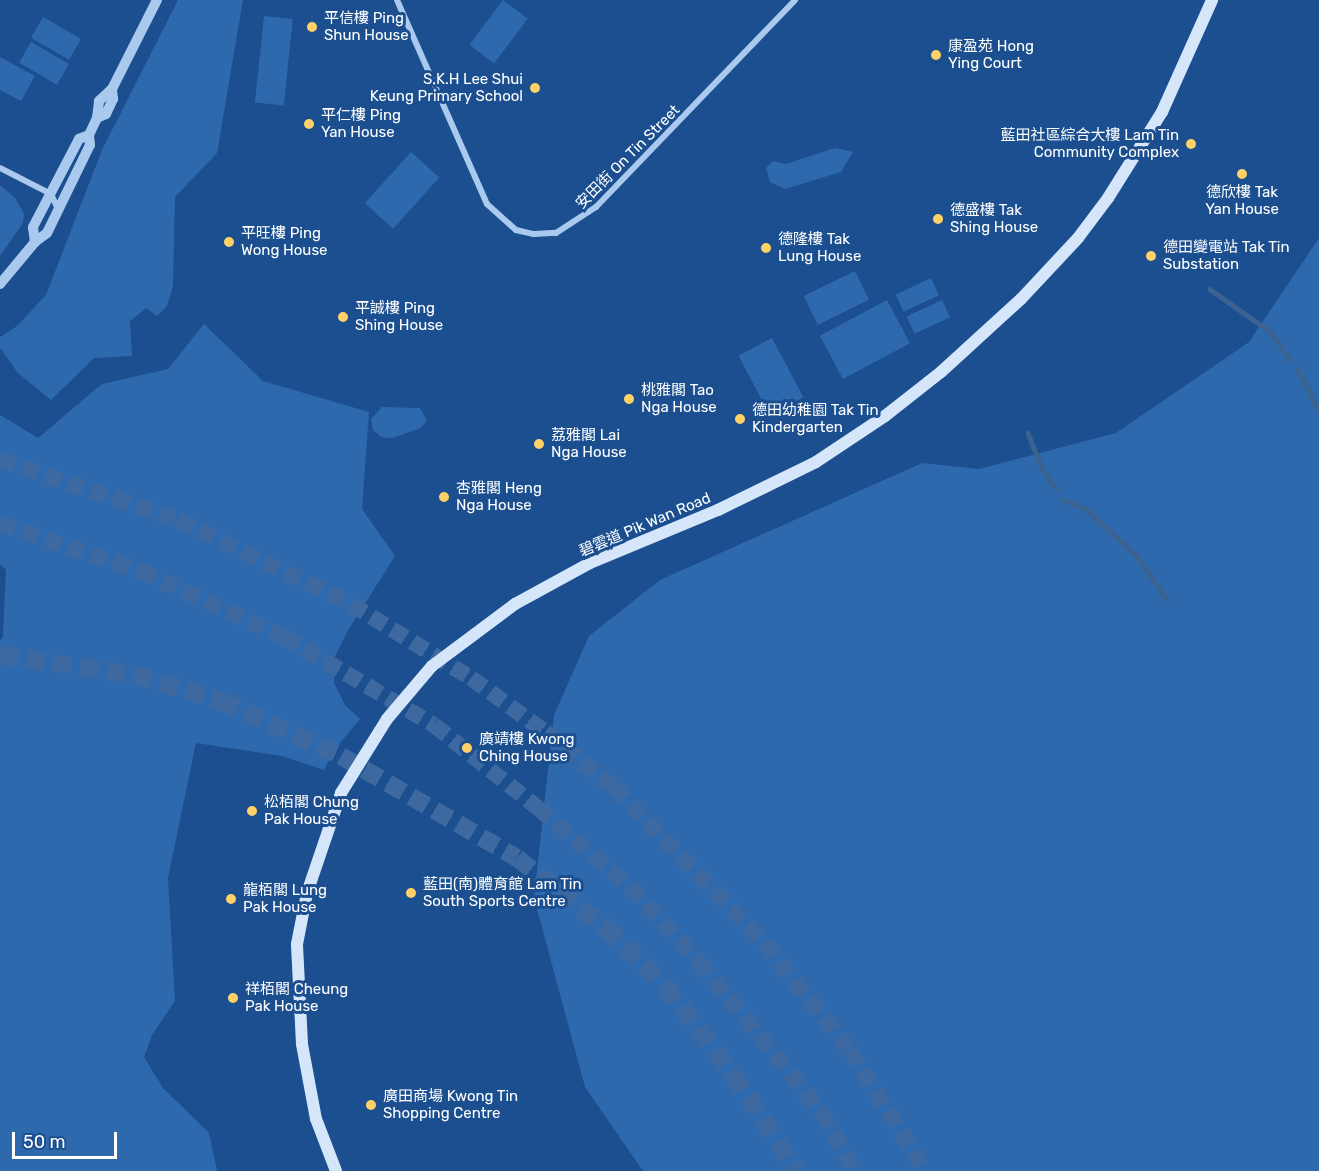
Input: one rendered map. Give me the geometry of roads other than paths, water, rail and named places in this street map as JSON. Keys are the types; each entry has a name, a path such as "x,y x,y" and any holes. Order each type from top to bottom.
{"main road":[{"name":"碧雲道 Pik Wan Road","path":"336,1171 316,1119 302,1044 297,944 307,893 337,803 357,762 387,719 432,666 515,604 590,563 718,510 816,462 941,372 1021,299 1078,238 1108,198 1167,104 1212,0"}],"street":[{"path":"35,242 33,226 80,139 88,135 97,118 106,114 113,99 112,88 157,0"},
{"name":"安田街 On Tin Street","path":"397,0 487,204 516,230 534,234 556,233 590,213 795,0"},
{"path":"1,282 35,242 47,233 90,145 88,135"},
{"path":"0,168 51,194 58,209"}],"waterway":[{"path":"1210,289 1272,333 1290,360"},
{"path":"1297,369 1319,410"},
{"path":"1028,433 1042,468 1056,489"},
{"path":"1064,500 1087,510 1136,555 1167,599"}],"tunnel":[{"path":"0,460 178,520 351,604 471,678 545,732 614,787 764,943 850,1050 925,1171"},
{"path":"0,524 140,571 284,637 434,725 538,808 630,887 699,961 821,1112 855,1171"},
{"path":"0,655 134,675 221,701 341,756 517,858 605,927 665,986 733,1074 796,1171"}],"place":[{"name":"平信樓 Ping Shun House","path":"312,27"},
{"name":"康盈苑 Hong Ying Court","path":"936,55"},
{"name":"S.K.H Lee Shui Keung Primary School","path":"535,88"},
{"name":"平仁樓 Ping Yan House","path":"309,124"},
{"name":"藍田社區綜合大樓 Lam Tin Community Complex","path":"1191,144"},
{"name":"德欣樓 Tak Yan House","path":"1242,174"},
{"name":"德盛樓 Tak Shing House","path":"938,219"},
{"name":"平旺樓 Ping Wong House","path":"229,242"},
{"name":"德隆樓 Tak Lung House","path":"766,248"},
{"name":"德田變電站 Tak Tin Substation","path":"1151,256"},
{"name":"平誠樓 Ping Shing House","path":"343,317"},
{"name":"桃雅閣 Tao Nga House","path":"629,399"},
{"name":"德田幼稚園 Tak Tin Kindergarten","path":"740,419"},
{"name":"荔雅閣 Lai Nga House","path":"539,444"},
{"name":"杏雅閣 Heng Nga House","path":"444,497"},
{"name":"廣靖樓 Kwong Ching House","path":"467,748"},
{"name":"松栢閣 Chung Pak House","path":"252,811"},
{"name":"藍田(南)體育館 Lam Tin South Sports Centre","path":"411,893"},
{"name":"龍栢閣 Lung Pak House","path":"231,899"},
{"name":"祥栢閣 Cheung Pak House","path":"233,998"},
{"name":"廣田商場 Kwong Tin Shopping Centre","path":"371,1105"}]}
